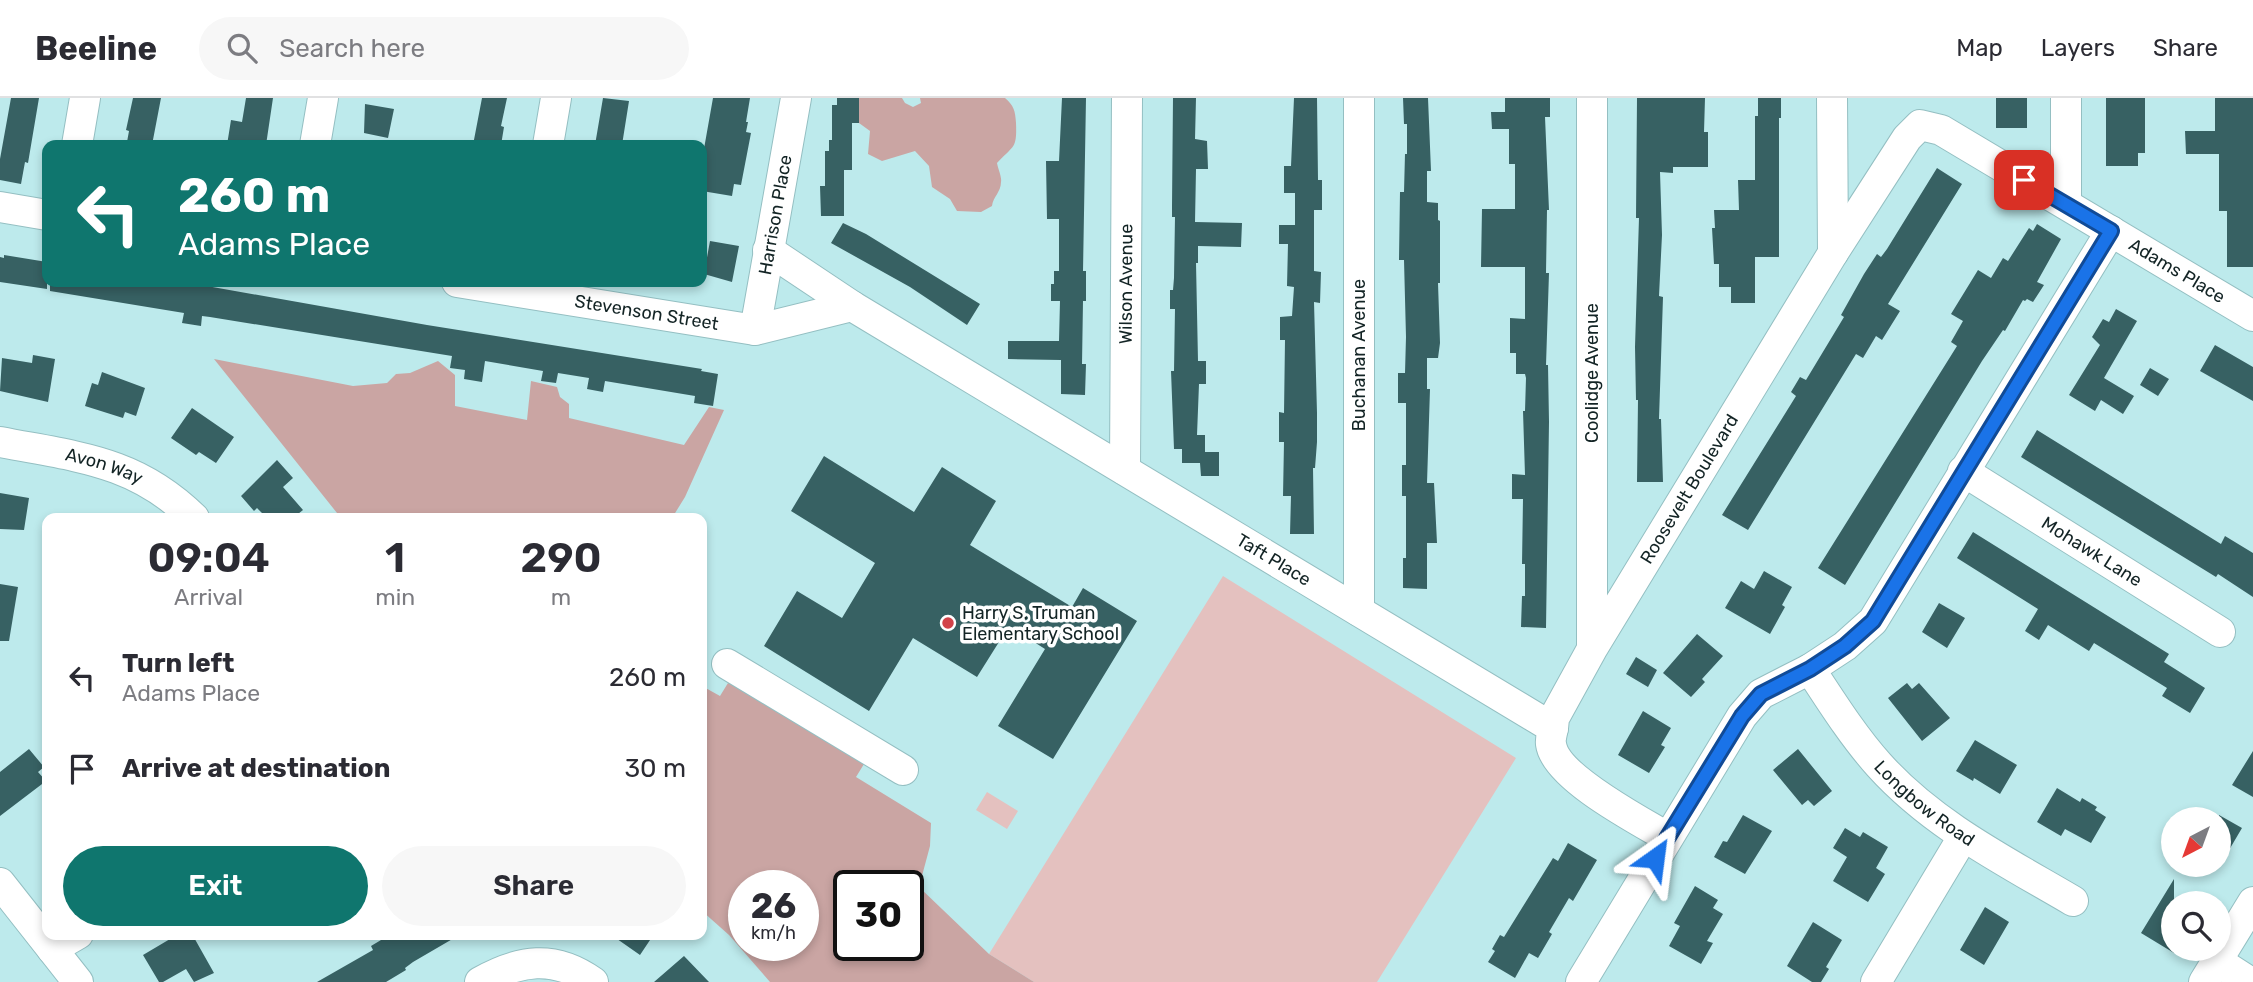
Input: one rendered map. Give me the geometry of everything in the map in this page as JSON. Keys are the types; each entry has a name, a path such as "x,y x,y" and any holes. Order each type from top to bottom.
{"street":[{"path":"78,140 85,98"},
{"path":"316,140 323,98"},
{"path":"549,140 556,98"},
{"name":"Harrison Place","path":"755,330 796,98"},
{"name":"Wilson Avenue","path":"1125,470 1127,98"},
{"name":"Buchanan Avenue","path":"1359,98 1359,611"},
{"name":"Coolidge Avenue","path":"1592,98 1592,649"},
{"path":"1832,98 1833,253"},
{"path":"2066,98 2066,204"},
{"name":"Roosevelt Boulevard","path":"1553,728 1554,718 1592,649 1833,253 1907,138 1920,125"},
{"name":"Adams Place","path":"1920,125 1941,130 2253,316"},
{"path":"0,206 42,214"},
{"path":"1581,982 1742,716 1761,694 1810,669 1845,646 1873,621 2111,231"},
{"name":"Taft Place","path":"768,250 852,306 1553,728"},
{"name":"Stevenson Street","path":"522,287 755,330"},
{"path":"755,330 852,306"},
{"name":"Avon Way","path":"0,442 90,458 137,475 161,490 188,513"},
{"name":"Mohawk Lane","path":"1963,471 2220,632"},
{"path":"727,664 903,770"},
{"name":"Longbow Road","path":"1810,669 1878,764 1918,802 1963,836 2073,901"},
{"path":"1553,728 1551,746 1563,766 1590,790 1667,837"},
{"path":"1876,982 1963,836"},
{"path":"0,883 42,936"},
{"path":"2250,982 2211,972 2253,902"},
{"path":"45,940 78,982"},
{"path":"52,949 68,940"},
{"path":"480,982 503,969 521,963 540,963 555,964 593,982"}],"shaded area":[{"path":"859,98 902,98 913,107 921,103 920,98 1005,98 1014,111 1016,138 1013,146 997,163 1001,186 992,206 981,212 957,211 950,199 932,187 929,166 915,151 882,161 868,154 870,131 859,123"},
{"path":"214,359 353,386 387,383 396,374 410,373 438,361 455,375 455,406 527,420 531,381 557,387 560,397 569,404 569,418 684,445 709,407 724,410 675,513 337,513"},
{"path":"1223,576 1516,758 1377,982 1034,982 989,954"},
{"path":"736,670 872,751 856,777 931,823 930,846 924,870 833,870 833,961 924,961 924,892 989,954 1034,982 770,982 752,961 819,961 819,870 728,870 728,934 707,915 707,689 720,696"},
{"path":"987,792 1018,811 1007,829 976,810"}],"building":[{"path":"11,98 39,98 28,163 25,162 21,184 0,180 0,159"},
{"path":"133,98 161,98 153,140 127,140 129,131 126,130"},
{"path":"246,98 273,98 267,140 228,140 231,120 242,122"},
{"path":"482,98 507,98 501,126 504,127 502,140 474,140"},
{"path":"603,98 629,101 623,140 596,140"},
{"path":"713,98 750,98 746,132 751,133 741,185 734,184 732,196 707,192 706,140"},
{"path":"837,98 859,98 859,123 852,123 852,170 844,170 844,216 821,216 820,186 825,186 825,151 829,151 829,140 832,140 832,105 837,105"},
{"path":"1062,98 1086,98 1083,271 1086,271 1086,301 1083,301 1082,364 1086,364 1085,395 1061,394 1061,360 1008,359 1008,341 1059,341 1060,301 1051,301 1051,284 1054,284 1054,271 1059,271 1059,219 1047,219 1046,161 1059,161"},
{"path":"1173,98 1196,98 1195,139 1207,141 1208,169 1196,169 1195,222 1242,223 1241,247 1198,246 1196,263 1198,361 1206,361 1206,384 1199,384 1197,435 1205,435 1205,452 1219,452 1219,476 1201,476 1200,463 1182,463 1182,449 1174,449 1171,371 1174,371 1175,309 1170,309 1170,290 1173,290 1174,278 1175,217 1172,217"},
{"path":"1294,98 1317,98 1318,180 1322,180 1322,210 1314,210 1314,271 1321,272 1320,303 1314,302 1317,442 1313,468 1314,534 1290,534 1291,496 1283,496 1284,442 1279,442 1279,412 1284,413 1285,340 1280,340 1280,317 1292,316 1294,287 1287,286 1288,244 1279,244 1279,225 1295,225 1295,193 1284,193 1284,166 1291,166"},
{"path":"1403,98 1428,98 1431,171 1427,171 1427,202 1438,203 1440,221 1440,343 1438,358 1427,358 1427,389 1430,389 1427,483 1434,483 1437,543 1427,543 1427,589 1403,588 1406,496 1402,496 1402,465 1406,465 1406,403 1398,403 1398,373 1405,373 1406,337 1404,260 1399,260 1400,192 1404,192 1407,154 1407,124 1404,124"},
{"path":"1505,98 1550,98 1550,117 1545,117 1549,210 1546,273 1549,273 1546,365 1549,422 1546,628 1521,627 1522,596 1525,596 1525,564 1522,564 1523,499 1512,499 1512,474 1525,475 1523,411 1526,378 1525,374 1516,374 1516,353 1510,353 1510,318 1525,319 1525,267 1481,267 1482,209 1515,209 1515,164 1509,164 1509,129 1492,129 1491,112 1505,112"},
{"path":"1637,98 1705,98 1704,132 1708,132 1708,167 1673,167 1673,173 1660,172 1662,235 1659,296 1663,297 1659,419 1663,482 1637,482"},
{"path":"1758,98 1781,98 1779,257 1755,257 1755,303 1731,303 1731,287 1719,287 1719,264 1714,264 1714,210 1739,210 1738,180 1755,180 1755,116 1758,116"},
{"path":"1996,98 2027,98 2027,128 1996,128"},
{"path":"2106,98 2145,98 2145,153 2138,153 2138,166 2106,166"},
{"path":"2215,98 2253,98 2253,267 2227,267 2227,211 2219,211 2219,154 2186,154 2185,131 2215,131"},
{"path":"365,104 394,109 388,138 364,133"},
{"path":"1937,168 1962,184 1888,304 1900,311 1882,340 1876,336 1863,358 1856,354 1748,530 1722,515 1796,396 1791,392 1800,377 1806,380 1844,317 1841,315 1864,274 1877,254 1881,257 1887,249"},
{"path":"843,223 866,234 980,304 967,325 910,287 831,243"},
{"path":"2037,224 2061,239 2037,282 2044,285 2033,302 2023,300 2005,331 2003,330 1982,361 1845,585 1818,568 1957,346 1951,342 1963,321 1951,314 1978,270 1991,278 2003,258 2008,261 2029,228 2033,231"},
{"path":"710,241 739,246 732,282 707,275"},
{"path":"4,255 42,261 42,287 47,289 0,282 0,257 4,258"},
{"path":"50,287 213,287 702,369 701,371 718,374 713,406 694,403 695,396 605,381 603,392 587,389 589,378 558,373 556,383 541,381 543,371 485,361 482,382 464,379 465,370 450,368 452,356 202,316 201,326 182,323 184,313 50,291"},
{"path":"2116,309 2137,321 2104,378 2134,396 2123,414 2101,400 2095,411 2069,395 2100,345 2092,337 2103,319 2109,322"},
{"path":"2215,345 2253,367 2253,401 2200,371"},
{"path":"33,355 55,359 48,402 0,391 2,358 32,363"},
{"path":"2150,368 2169,379 2158,396 2140,385"},
{"path":"102,372 145,388 136,416 125,412 123,418 85,406 92,383 98,385"},
{"path":"192,408 234,437 216,463 199,452 196,455 171,438"},
{"path":"2037,430 2221,544 2225,536 2253,553 2253,597 2021,457"},
{"path":"824,456 914,512 942,467 996,501 970,545 1072,607 1083,588 1137,621 1053,759 998,726 1045,649 1009,626 977,677 913,638 869,711 764,646 797,591 842,618 875,563 791,511"},
{"path":"277,460 293,478 283,487 303,510 299,513 262,513 257,508 254,511 241,496"},
{"path":"0,493 29,498 24,530 0,529"},
{"path":"1973,532 2169,654 2164,662 2205,688 2190,713 2162,696 2167,688 2094,643 2089,651 2048,625 2039,640 2025,631 2038,609 1957,558"},
{"path":"1764,571 1792,587 1782,605 1785,607 1770,634 1725,608 1741,581 1754,589"},
{"path":"0,584 18,587 9,641 0,641"},
{"path":"1939,603 1965,618 1947,648 1922,632"},
{"path":"1697,634 1723,656 1702,679 1705,682 1691,697 1663,673"},
{"path":"1636,657 1657,670 1648,687 1626,674"},
{"path":"1907,683 1912,689 1919,683 1950,718 1922,741 1888,698"},
{"path":"1643,711 1671,728 1661,745 1665,747 1649,773 1618,755"},
{"path":"1975,740 2017,765 2000,794 1974,778 1973,781 1956,771"},
{"path":"29,749 42,765 38,772 42,776 42,784 0,816 0,772"},
{"path":"1798,749 1832,791 1814,806 1808,800 1802,805 1773,770"},
{"path":"2253,751 2253,797 2232,785"},
{"path":"2057,788 2080,802 2082,798 2097,807 2095,810 2106,817 2091,843 2065,829 2061,836 2037,822"},
{"path":"1743,815 1772,831 1745,874 1714,857 1723,841 1727,842"},
{"path":"2231,822 2242,828 2231,847"},
{"path":"1845,828 1860,837 1863,832 1888,847 1876,868 1885,874 1868,902 1833,881 1847,857 1833,848"},
{"path":"1568,843 1597,860 1573,901 1569,898 1549,932 1552,934 1538,958 1529,953 1515,978 1488,962 1495,951 1492,949 1500,935 1504,937 1553,858 1558,861"},
{"path":"2174,879 2174,891 2167,891"},
{"path":"1695,886 1718,900 1713,908 1723,914 1707,941 1713,943 1701,964 1669,946 1680,926 1674,923"},
{"path":"2161,900 2161,945 2141,933"},
{"path":"1985,907 2009,922 1984,965 1960,950"},
{"path":"1813,922 1842,940 1826,967 1829,969 1821,982 1812,982 1787,966"},
{"path":"168,940 195,940 214,973 194,982 186,969 159,982 143,955"},
{"path":"381,940 451,940 386,982 317,982 373,950 371,946"},
{"path":"619,940 650,940 640,955"},
{"path":"684,956 709,982 654,982"}],"place":[{"name":"Harry S. Truman Elementary School","path":"948,623"}],"route":[{"path":"1655,858 1742,716 1761,694 1810,669 1845,646 1873,621 2111,231 2024,180"}]}
